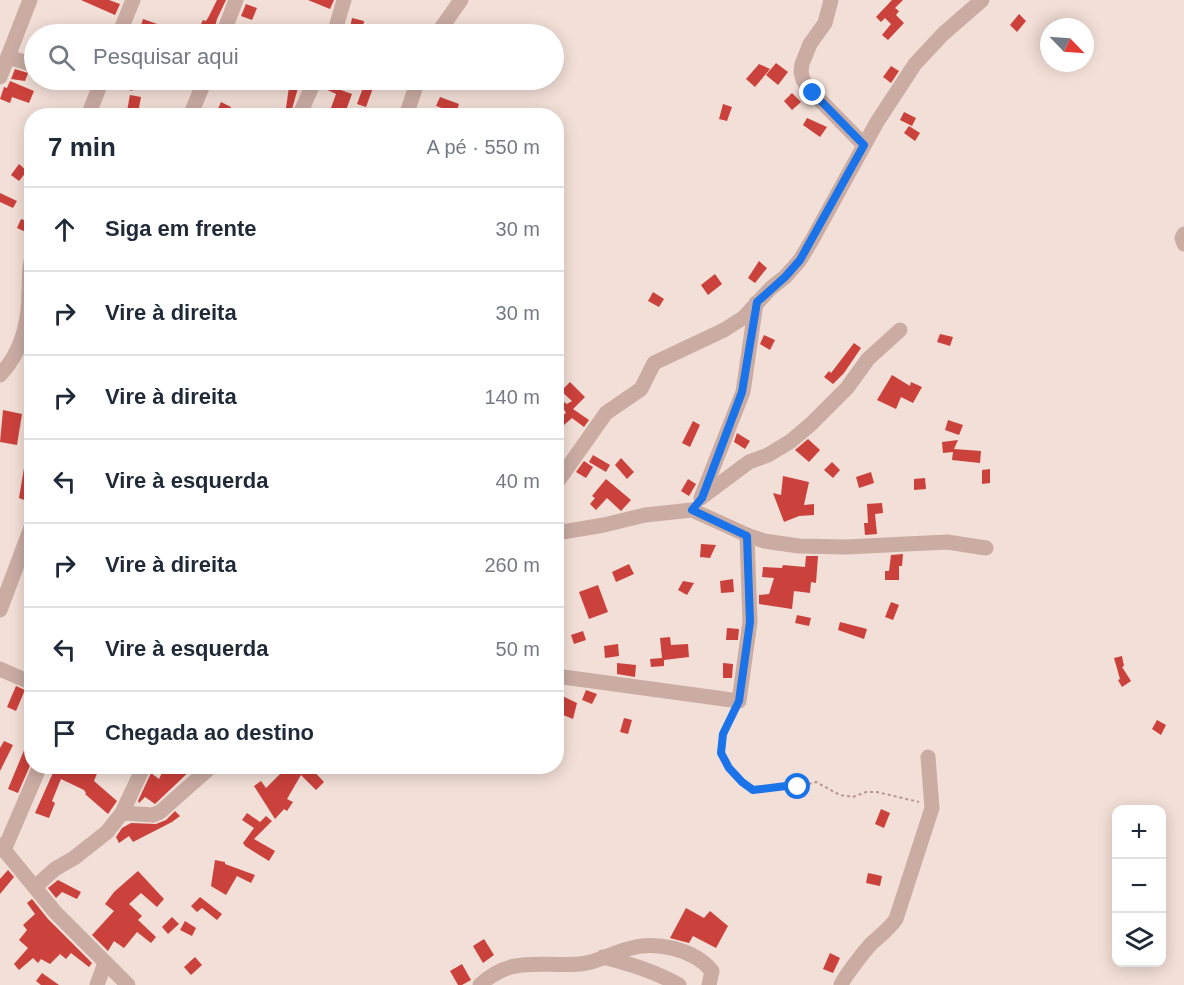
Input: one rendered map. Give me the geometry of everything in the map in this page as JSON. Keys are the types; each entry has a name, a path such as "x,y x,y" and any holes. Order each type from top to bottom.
{"street":[{"path":"0,77 30,0"},
{"path":"123,24 133,0"},
{"path":"227,24 236,0"},
{"path":"337,24 344,0"},
{"path":"444,24 461,0"},
{"path":"831,0 825,23 810,44 802,64 803,80 824,106 864,145"},
{"path":"564,473 606,413 641,389 654,363 724,330 743,318 785,277 800,260 864,145 915,64 943,34 982,0"},
{"path":"8,57 24,62"},
{"path":"90,108 95,90"},
{"path":"193,108 201,90"},
{"path":"303,108 311,90"},
{"path":"409,108 415,90"},
{"path":"1184,234 1184,244"},
{"path":"702,498 742,392 757,302"},
{"path":"692,510 702,498 749,462 768,455 791,441 811,424 847,388 868,359 900,330"},
{"path":"0,375 13,362 24,331"},
{"path":"564,532 645,515 692,510 747,536 799,546 846,547 946,542 986,548"},
{"path":"564,677 739,701 750,622 747,536"},
{"path":"0,610 24,546"},
{"path":"0,669 24,680"},
{"path":"841,985 870,945 889,930 896,920 932,808 932,784 928,757"},
{"path":"36,774 2,848 55,912 128,985"},
{"path":"36,887 55,869 74,858 107,832 122,813 140,774"},
{"path":"122,813 153,815 160,812 203,774"},
{"path":"480,985 498,971 521,964 582,964 646,945 684,952 704,962 712,971 709,985"},
{"path":"603,957 638,966 679,985"},
{"path":"97,985 105,963"}],"path":[{"path":"739,701 723,734 721,753 729,768 753,790 798,787 816,782 840,795 853,796 866,792 877,792 919,802 932,808"}],"building":[{"path":"81,0 109,0 120,4 115,15"},
{"path":"217,0 226,0 216,24 201,24 203,20 206,21"},
{"path":"308,0 334,0 330,9"},
{"path":"892,0 903,0 895,8 899,11 896,15 904,23 888,40 882,35 891,24 885,18 881,22 876,17"},
{"path":"246,4 257,8 252,20 241,16"},
{"path":"1019,14 1026,21 1017,32 1010,25"},
{"path":"352,18 364,21 364,24 351,24"},
{"path":"143,19 157,24 141,24"},
{"path":"776,63 788,72 778,85 766,75"},
{"path":"759,64 770,69 755,87 746,79"},
{"path":"891,66 899,71 891,83 883,77"},
{"path":"15,69 24,72 24,81 11,79"},
{"path":"10,81 24,87 24,90 34,91 29,103 12,97 10,103 0,99 4,87 7,88"},
{"path":"289,90 297,90 292,108 286,108"},
{"path":"327,90 341,90 352,94 347,108 331,108 336,94"},
{"path":"362,90 372,90 366,107 357,104"},
{"path":"792,93 801,102 792,110 784,101"},
{"path":"130,95 141,97 139,108 128,108"},
{"path":"440,97 459,104 458,108 436,106"},
{"path":"221,102 231,107 231,108 218,108"},
{"path":"723,104 732,107 727,121 719,119"},
{"path":"904,112 916,118 912,126 900,120"},
{"path":"807,118 827,127 820,137 803,125"},
{"path":"909,126 920,133 915,141 904,133"},
{"path":"19,164 24,168 24,175 19,181 11,175"},
{"path":"0,193 17,201 13,208 0,202"},
{"path":"21,219 24,220 24,231 17,228"},
{"path":"759,261 767,268 755,283 748,278"},
{"path":"715,274 722,284 708,295 701,285"},
{"path":"653,292 664,299 659,307 648,301"},
{"path":"940,334 953,337 950,346 937,342"},
{"path":"764,335 775,340 770,350 760,344"},
{"path":"854,343 861,348 844,373 833,384 824,377 829,371 831,373"},
{"path":"892,375 910,386 911,382 922,387 913,403 901,397 896,409 877,400"},
{"path":"570,382 585,397 573,409 589,420 584,427 572,418 564,425 566,413 564,402 567,404 572,401 564,394 564,388"},
{"path":"3,410 22,414 17,445 0,442"},
{"path":"948,420 963,425 959,435 945,430"},
{"path":"693,421 700,425 690,447 682,443"},
{"path":"737,433 750,441 745,449 734,442"},
{"path":"808,439 820,450 809,462 795,450"},
{"path":"958,440 954,449 981,451 980,463 952,460 953,452 943,453 942,442"},
{"path":"593,455 610,465 606,472 589,462"},
{"path":"621,458 634,472 627,479 615,465"},
{"path":"584,461 593,467 586,478 576,472"},
{"path":"832,462 840,470 833,478 824,470"},
{"path":"24,468 24,500 19,498"},
{"path":"990,469 990,483 982,484 982,470"},
{"path":"871,472 874,483 859,488 856,477"},
{"path":"783,476 809,482 804,505 814,504 814,515 799,516 784,522 773,493 781,495"},
{"path":"925,478 926,489 914,490 914,479"},
{"path":"606,479 631,500 621,511 607,498 596,510 590,504 595,498 592,496"},
{"path":"688,479 696,484 689,496 681,491"},
{"path":"882,503 883,513 875,514 877,534 865,535 864,523 868,523 867,504"},
{"path":"701,544 716,545 710,558 700,557"},
{"path":"903,554 902,566 899,566 899,580 885,580 885,571 889,571 891,555"},
{"path":"806,556 818,556 816,583 811,582 810,593 794,591 792,609 759,604 759,595 769,594 774,578 762,577 763,567 782,568 783,565 805,567"},
{"path":"629,564 634,574 616,582 612,572"},
{"path":"733,579 734,592 721,593 720,581"},
{"path":"683,581 694,583 687,595 678,590"},
{"path":"598,585 608,612 589,619 579,592"},
{"path":"891,602 899,605 893,620 885,617"},
{"path":"797,615 811,618 809,626 795,623"},
{"path":"840,622 867,629 864,639 838,630"},
{"path":"727,628 739,629 738,640 726,640"},
{"path":"583,631 586,640 574,644 571,635"},
{"path":"670,637 671,645 688,644 689,657 664,660 664,666 651,667 650,659 662,658 660,638"},
{"path":"618,644 619,656 605,658 604,646"},
{"path":"1122,656 1124,666 1122,667 1131,681 1122,687 1118,680 1120,679 1114,658"},
{"path":"617,663 636,665 635,677 617,674"},
{"path":"723,663 733,664 732,678 723,678"},
{"path":"16,686 24,690 16,711 7,707"},
{"path":"586,690 597,694 592,704 582,700"},
{"path":"564,697 577,703 573,719 564,715"},
{"path":"624,718 632,720 628,734 620,732"},
{"path":"1157,720 1166,725 1161,735 1152,729"},
{"path":"4,741 13,745 0,771 0,748"},
{"path":"24,750 24,774 26,774 18,793 8,789"},
{"path":"52,774 97,774 94,781 117,801 108,814 85,794 84,790 61,779 52,801 55,803 49,818 35,813"},
{"path":"151,774 159,779 161,774 187,774 155,804 145,797 139,803"},
{"path":"280,774 316,774 324,782 316,790 301,775 287,799 293,802 287,811 284,809 275,819 254,786 261,781 266,788"},
{"path":"881,809 890,813 884,828 875,824"},
{"path":"175,811 180,816 172,822 133,842 129,836 119,843 116,837 122,828 131,823 156,824 166,820"},
{"path":"247,813 260,822 266,816 272,821 254,839 275,851 269,861 243,843 254,828 242,820"},
{"path":"215,860 255,875 251,883 237,876 226,895 211,886"},
{"path":"8,870 14,877 0,894 0,879"},
{"path":"138,871 164,899 157,907 141,893 129,904 142,916 138,920 156,937 151,943 137,932 124,948 114,941 108,951 92,935 114,911 105,904 114,892"},
{"path":"868,873 882,876 880,886 866,883"},
{"path":"58,880 81,892 77,899 62,892 56,898 48,888"},
{"path":"200,897 222,914 217,920 202,908 197,912 191,906"},
{"path":"32,899 48,919 92,963 89,967 71,953 66,959 60,954 50,964 41,959 38,963 33,958 19,970 14,964 28,948 19,940 27,930 23,925 35,914 27,903"},
{"path":"686,908 704,918 710,911 728,926 716,948 693,936 689,943 670,938"},
{"path":"172,917 179,924 168,934 162,927"},
{"path":"185,921 196,928 192,936 180,930"},
{"path":"484,939 494,955 483,963 473,946"},
{"path":"830,953 840,958 833,973 823,969"},
{"path":"195,957 202,965 191,975 184,967"},
{"path":"462,964 471,980 458,985 450,971"},
{"path":"42,973 59,985 41,985 36,981"}],"route":[{"path":"798,787 753,790 729,768 721,753 723,734 739,701 750,622 747,536 692,510 702,498 742,392 747,373 749,343 757,302 800,260 864,145 849,127 824,106 813,93"}]}
